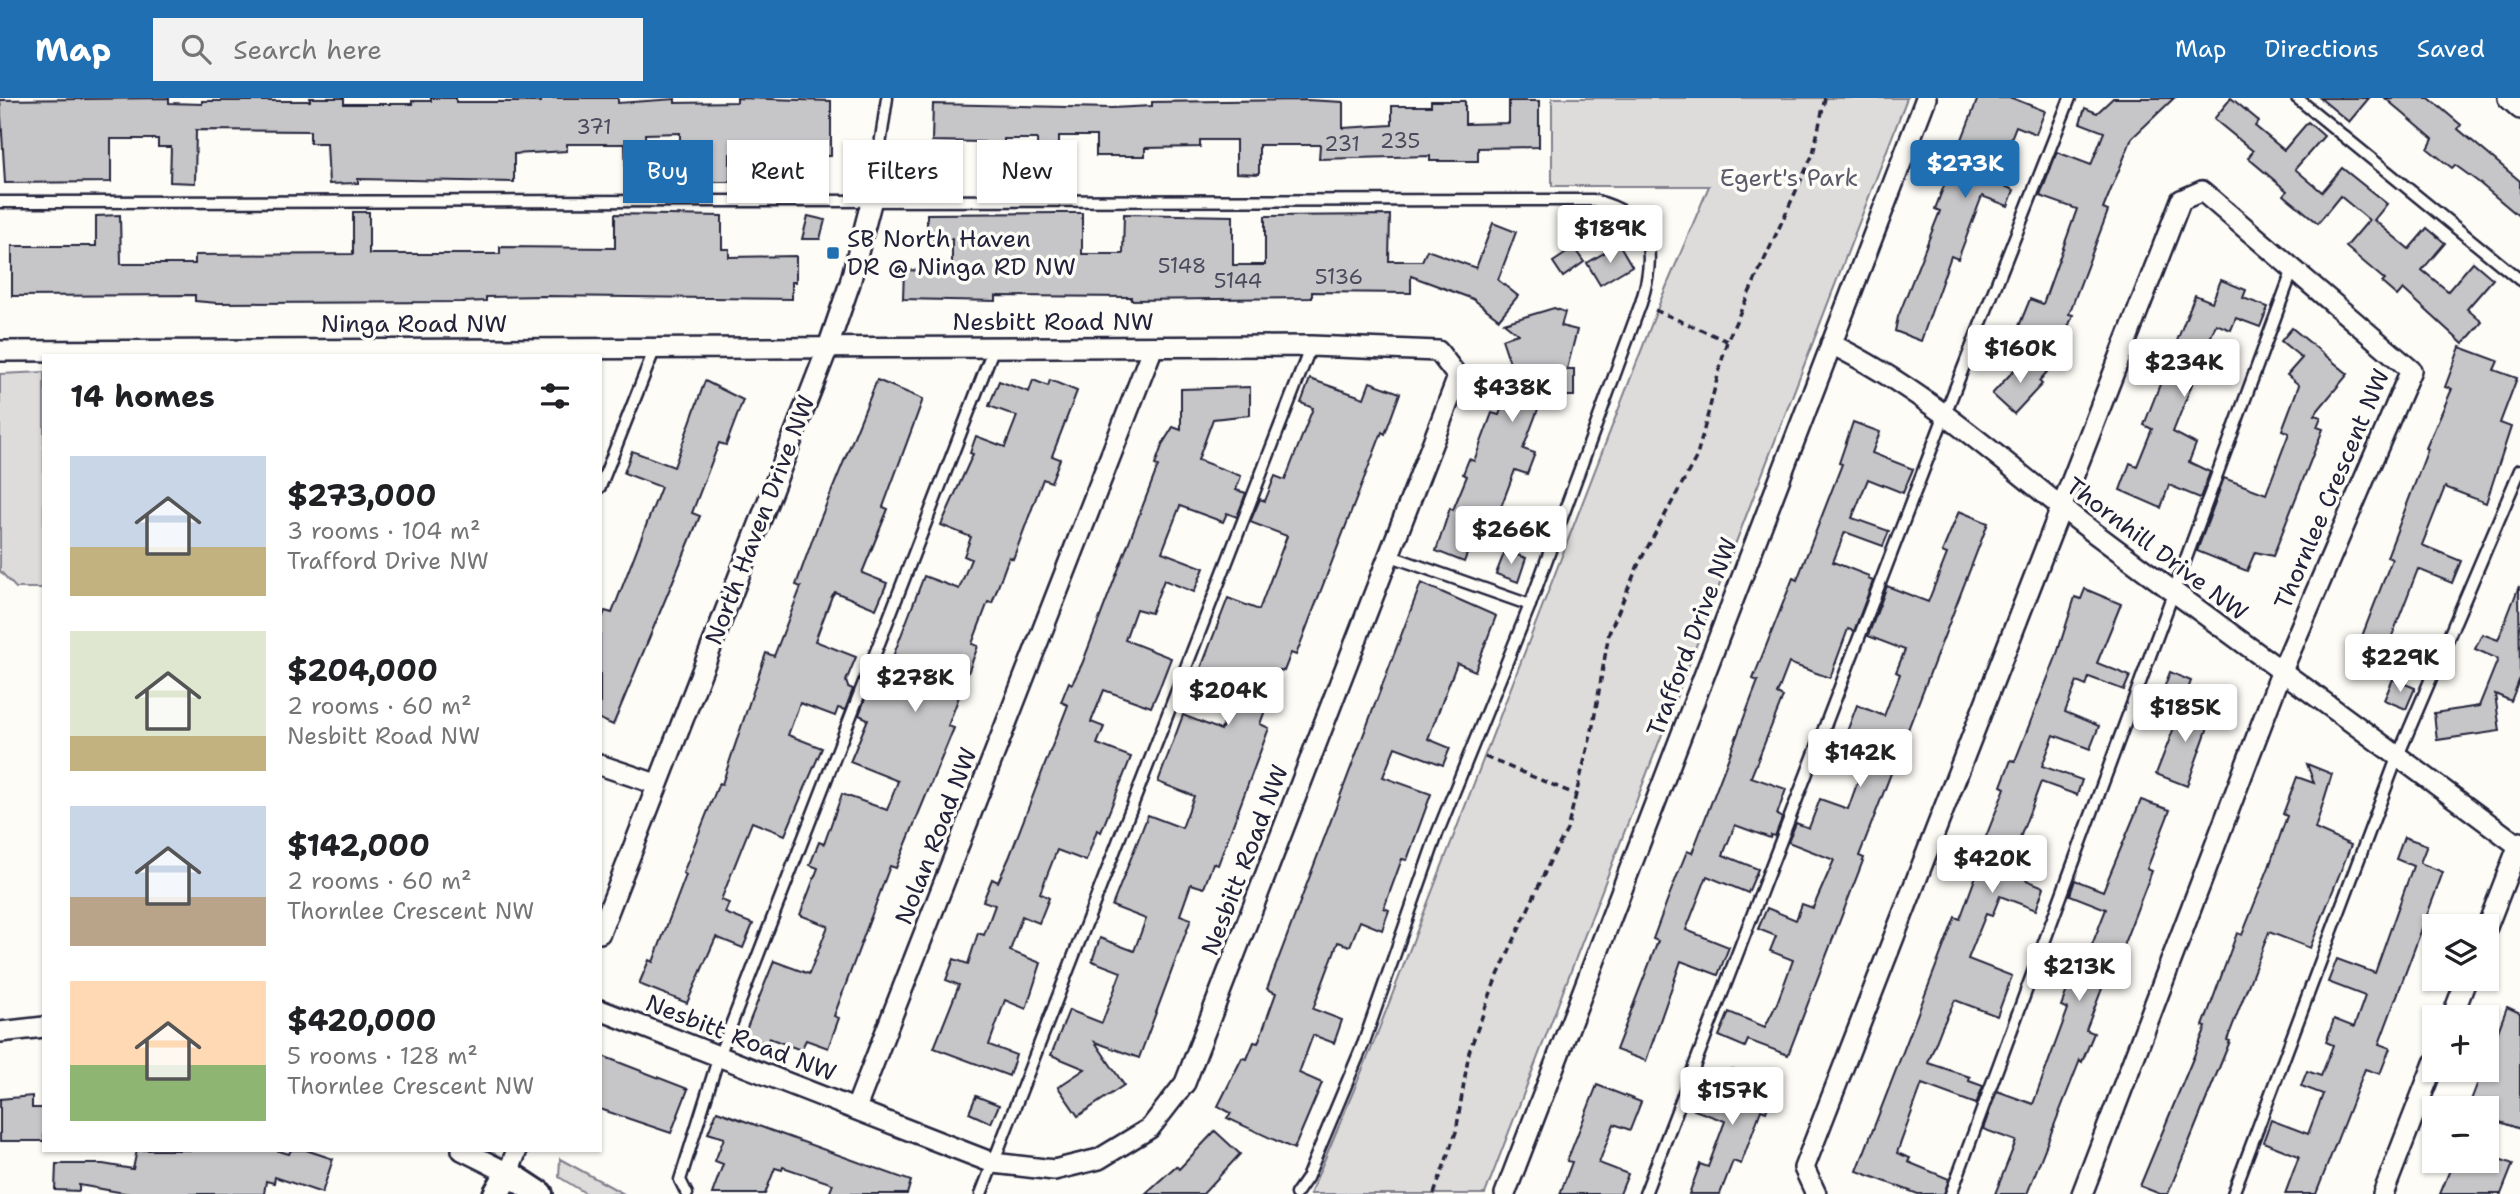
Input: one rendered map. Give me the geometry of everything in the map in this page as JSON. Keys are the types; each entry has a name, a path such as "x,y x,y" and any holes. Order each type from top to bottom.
{"street":[{"name":"Trafford Drive NW","path":"1505,1194 1926,98"},
{"path":"2508,98 2520,108"},
{"name":"Thornlee Crescent NW","path":"1816,1194 1804,1168 2181,200 2202,191 2411,370 2281,673 2082,1194"},
{"name":"North Haven Drive NW","path":"602,928 828,346 850,283 871,203"},
{"name":"Thornhill Drive NW","path":"1831,344 1870,363 1944,414 2062,508 2281,673 2519,845"},
{"name":"Nesbitt Road NW","path":"602,1011 993,1163 1054,1170 1098,1159 1150,1128 1185,1083 1458,377 1437,351 1311,346 828,346"},
{"name":"Ninga Road NW","path":"0,351 83,353 828,346"},
{"name":"Nolan Road NW","path":"856,1108 1153,347"},
{"path":"602,766 656,784"},
{"path":"2492,914 2519,845"},
{"path":"0,1032 42,1027"},
{"path":"2383,1194 2427,1082"},
{"path":"464,1152 502,1184 540,1194"},
{"path":"502,1184 516,1152"}],"lane":[{"name":"North Haven Drive NW","path":"881,140 887,98"},
{"path":"1645,1194 1944,414 2070,98"},
{"path":"2297,98 2520,280"},
{"path":"0,201 843,199"},
{"path":"963,199 1593,200 1615,205 1633,217 1645,233 1650,254 1649,276 1640,303 1530,605 1437,834 1364,1042 1307,1178 1296,1194"},
{"path":"1951,1194 2293,269"},
{"path":"687,1194 680,1180 719,1056 994,346"},
{"path":"981,1194 1311,346"},
{"path":"602,482 655,347"},
{"path":"2233,1194 2397,758 2520,470"},
{"path":"1388,555 1530,605"}],"path":[{"path":"1434,1194 1456,1132 1469,1052 1494,984 1550,859 1567,830 1604,672 1609,633 1639,563 1697,456 1727,341 1813,154 1825,98"},
{"path":"1640,303 1727,341"},
{"path":"1470,751 1577,795"}],"green space":[{"name":"Egert's Park","path":"1552,98 1907,98 1485,1194 1310,1194 1372,1047 1662,297 1709,186 1552,186"},
{"path":"42,372 42,588 16,588 0,571 0,374"},
{"path":"560,1159 624,1194 587,1194 559,1177"}],"building":[{"path":"169,98 169,103 202,104 202,101 310,101 310,98 344,98 344,104 412,104 412,101 431,101 431,98 456,98 456,102 541,102 541,98 618,98 618,103 675,99 675,103 737,102 737,98 831,101 831,156 829,140 727,140 727,182 713,182 713,140 680,140 680,133 645,134 645,140 623,140 623,144 567,144 567,151 514,154 514,182 358,179 358,183 329,184 327,143 310,143 310,131 196,130 195,183 170,182 171,147 158,147 158,139 111,139 111,182 5,183 0,100"},
{"path":"1978,98 2012,98 2045,111 2036,134 2016,126 1994,182 2014,190 2008,206 1982,196 1958,259 1951,256 1921,341 1895,331 1898,317 1940,211 1935,209"},
{"path":"2113,98 2174,98 2132,138 2103,209 2108,211 2069,314 2073,315 2062,342 2019,326 2030,299 2043,304 2077,209 2040,196 2057,152 2091,165 2104,132 2080,123 2085,108 2097,113"},
{"path":"2231,98 2259,121 2255,126 2284,150 2308,122 2324,136 2295,169 2322,192 2342,168 2387,204 2374,220 2409,249 2427,228 2445,243 2422,270 2448,291 2473,262 2493,279 2467,309 2482,322 2463,344 2403,289 2397,296 2382,283 2385,280 2346,247 2369,220 2340,196 2318,223 2284,195 2287,191 2248,158 2253,151 2214,119"},
{"path":"2320,98 2369,98 2349,122"},
{"path":"2385,98 2429,98 2461,125 2458,129 2520,181 2520,217 2477,181 2455,165 2452,168 2428,149 2433,139"},
{"path":"1431,101 1465,101 1465,124 1509,123 1509,101 1539,101 1539,147 1478,148 1478,161 1430,161 1430,156 1319,159 1320,145 1259,145 1259,174 1236,173 1236,140 1200,140 1200,147 1145,148 1145,156 1096,156 1096,136 1059,136 1059,140 932,140 933,104 1112,108 1152,106 1152,102 1343,102 1343,128 1392,125 1392,106 1431,106"},
{"path":"353,212 369,212 369,254 500,254 500,247 615,248 615,214 722,216 722,249 729,249 729,257 796,256 796,282 792,282 792,299 546,296 486,297 486,301 462,302 217,303 195,301 195,295 12,296 12,246 96,246 96,216 120,215 121,264 195,264 195,255 353,254"},
{"path":"1082,213 1082,254 1123,254 1124,214 1233,216 1233,265 1265,265 1265,216 1390,215 1389,261 1422,261 1427,250 1476,268 1493,223 1516,232 1498,280 1518,296 1499,319 1473,299 1411,276 1411,293 1312,292 1312,298 1131,300 1131,297 996,296 996,301 903,299 904,270 952,272 952,239 927,239 927,214"},
{"path":"808,216 825,220 820,239 802,239"},
{"path":"1619,244 1632,266 1600,285 1587,263"},
{"path":"1574,248 1584,262 1563,277 1553,262"},
{"path":"2221,280 2246,290 2243,298 2268,307 2260,327 2236,318 2231,330 2216,324 2173,432 2196,444 2189,462 2210,472 2200,498 2169,485 2161,508 2120,490 2130,463 2137,466 2152,429 2144,425 2195,295 2212,302"},
{"path":"1554,308 1565,312 1561,326 1577,330 1567,369 1574,369 1574,396 1543,396 1523,449 1535,453 1527,474 1515,470 1496,520 1482,515 1464,562 1436,551 1450,508 1453,510 1467,476 1463,474 1469,459 1474,461 1492,413 1499,415 1514,375 1502,339 1518,334 1504,323"},
{"path":"2292,328 2348,374 2314,415 2321,417 2317,427 2323,429 2273,556 2255,552 2247,571 2197,551 2224,478 2266,494 2289,433 2282,430 2299,385 2287,375 2302,358 2281,341"},
{"path":"2460,347 2498,361 2494,370 2517,378 2500,423 2511,427 2486,503 2445,487 2422,545 2461,561 2452,583 2418,569 2378,672 2352,662 2392,559 2387,557 2428,449 2426,448 2452,389 2445,387"},
{"path":"2028,355 2047,372 2039,381 2042,384 2014,414 1992,394"},
{"path":"1310,379 1364,398 1370,382 1400,393 1385,434 1382,432 1296,655 1291,653 1284,671 1280,670 1260,724 1269,728 1218,865 1213,863 1204,888 1191,884 1180,915 1191,919 1139,1058 1095,1042 1124,1085 1078,1116 1058,1087 1085,1069 1051,1055 1069,1010 1102,1023 1121,972 1092,961 1100,938 1134,951 1146,919 1112,906 1148,815 1182,828 1194,796 1158,782 1183,715 1221,730 1239,683 1201,668 1228,598 1259,610 1287,536 1250,522 1260,499 1265,501 1275,476 1285,480 1313,408 1301,403"},
{"path":"877,380 923,399 883,507 888,509 862,573 887,583 876,609 835,592 832,596 815,641 856,657 846,681 848,687 853,689 845,710 838,708 835,716 800,703 788,735 822,748 785,835 752,822 721,900 729,903 725,913 753,924 743,948 716,937 687,1003 639,984 649,960 653,962 686,875 683,873 719,783 722,784 766,653 774,656 801,587 796,585 817,527"},
{"path":"1033,380 1048,386 1050,380 1077,391 1052,456 1060,459 1051,482 1043,479 1013,559 1009,557 992,603 988,602 972,644 978,646 948,726 954,728 896,868 890,866 834,1016 839,1018 828,1048 806,1040 801,1050 769,1038 767,1044 744,1035 774,961 809,974 828,926 800,915 818,868 810,865 819,842 824,844 842,794 887,810 898,781 850,762 868,719 859,715 867,694 877,698 924,576 959,589 971,559 964,556 971,537 941,525 973,454 970,453 976,436 1005,447 1017,416 989,406 999,381 1029,392"},
{"path":"705,381 743,400 726,445 719,443 692,513 700,516 613,725 602,720 602,619 605,611 612,613 661,487 624,473 632,451 674,467"},
{"path":"1250,387 1250,415 1213,419 1198,460 1241,476 1236,490 1246,493 1237,517 1227,513 1223,522 1180,506 1162,552 1204,568 1194,592 1164,580 1151,613 1136,609 1125,640 1171,658 1151,707 1104,690 1091,722 1104,727 1097,744 1131,757 1101,832 1097,830 1086,861 1057,850 1040,893 1049,898 1039,923 1022,916 1010,951 1041,963 1026,1009 1005,1000 989,1045 1016,1055 1009,1076 934,1048 959,985 946,980 954,959 968,964 978,933 984,935 995,905 983,901 992,879 998,882 1009,858 1068,705 1061,702 1069,682 1072,684 1082,664 1158,466 1155,465 1163,443 1173,427 1181,430 1181,389"},
{"path":"1853,422 1880,432 1872,453 1913,469 1903,493 1868,479 1852,518 1889,531 1883,546 1845,532 1833,562 1869,576 1868,579 1873,581 1854,631 1848,629 1830,678 1789,663 1777,694 1783,697 1751,777 1786,789 1777,815 1782,818 1775,836 1771,835 1770,838 1735,825 1723,855 1758,869 1748,893 1707,876 1686,930 1729,947 1718,975 1681,961 1646,1061 1616,1050 1658,941 1653,939 1667,901 1687,851 1692,853 1758,681 1753,679 1793,578 1797,580 1842,464 1839,463"},
{"path":"1959,511 1988,523 1859,856 1864,858 1788,1055 1748,1040 1745,1047 1719,1036 1729,1012 1765,1027 1777,1003 1793,960 1770,951 1776,936 1758,929 1767,908 1796,920 1802,904 1813,908 1834,860 1788,842 1796,823 1809,828 1820,799 1848,809 1870,747 1845,737 1857,705 1884,716 1900,674 1896,672 1905,650 1868,636 1887,586 1928,602 1947,554 1942,552"},
{"path":"1505,551 1526,558 1518,582 1496,574"},
{"path":"1421,583 1496,616 1475,671 1457,663 1428,739 1450,748 1443,765 1395,747 1383,777 1431,794 1407,860 1402,859 1384,908 1389,910 1382,930 1360,921 1350,946 1338,942 1313,1009 1342,1020 1334,1043 1313,1035 1299,1073 1322,1083 1294,1149 1227,1118 1231,1113 1218,1106 1242,1058 1247,1059 1254,1042 1258,1043 1276,993 1267,989"},
{"path":"2519,586 2520,678 2511,701 2495,694 2500,731 2437,740 2434,713 2479,706 2498,659 2475,649 2482,634 2498,640"},
{"path":"2085,589 2121,604 2097,663 2130,676 2124,690 2089,677 2086,686 2077,682 2065,712 2099,726 2090,749 2054,735 2042,766 2082,780 2077,795 2041,782 2012,859 2031,866 2026,880 2044,887 2036,910 2000,896 1992,916 1986,914 1968,959 2012,976 1997,1016 1955,1000 1942,1027 1928,1063 1970,1077 1969,1081 1983,1086 1976,1104 1922,1084 1897,1153 1910,1158 1908,1162 1949,1179 1944,1194 1918,1194 1857,1171 1955,917 1960,919 1984,854 1980,852 2005,788 2001,786 2011,760 2015,761 2056,657 2075,597 2081,599"},
{"path":"2170,672 2191,681 2182,705 2161,696"},
{"path":"2393,679 2415,688 2406,709 2384,700"},
{"path":"2184,702 2213,713 2187,786 2156,774"},
{"path":"2307,764 2332,774 2315,829 2351,845 2310,948 2269,932 2227,1040 2230,1041 2168,1194 2160,1194 2140,1186 2206,1027 2203,1026 2237,933 2242,935 2269,867 2287,816 2283,814 2297,777 2314,783"},
{"path":"2141,800 2170,810 2147,869 2152,871 2114,969 2110,968 2086,1030 2094,1033 2082,1062 2080,1060 2027,1194 1995,1194 2016,1141 1983,1129 1997,1091 2033,1104 2068,1009 2061,1006 2078,962 2084,965 2106,909 2070,895 2075,880 2103,891"},
{"path":"2404,837 2427,845 2420,863 2443,872 2427,914 2422,914 2422,928 2379,1044 2390,1048 2380,1074 2365,1069 2316,1194 2285,1194 2299,1156 2263,1142 2271,1120 2308,1134 2323,1094 2301,1086 2307,1071 2321,1076 2333,1045 2326,1042 2334,1019 2354,1027 2365,996 2328,982 2337,959 2375,973 2413,866 2396,859"},
{"path":"2507,1007 2520,1013 2520,1129 2500,1122 2499,1124 2499,1096 2473,1096 2478,1082 2499,1082 2499,1029"},
{"path":"602,1056 688,1089 671,1133 602,1110"},
{"path":"1732,1069 1776,1085 1766,1112 1761,1110 1741,1164 1733,1161 1720,1194 1689,1194 1700,1164 1708,1167 1725,1121 1694,1110 1699,1094 1720,1102"},
{"path":"1597,1085 1641,1102 1630,1130 1614,1124 1599,1163 1628,1174 1620,1194 1560,1194 1572,1162 1567,1161"},
{"path":"32,1096 32,1108 42,1108 42,1141 0,1141 0,1099"},
{"path":"976,1096 999,1105 991,1123 969,1113"},
{"path":"717,1111 911,1181 907,1194 829,1194 833,1184 783,1167 782,1170 775,1168 765,1194 712,1194 723,1164 715,1161 724,1138 708,1133"},
{"path":"1215,1131 1240,1154 1203,1194 1145,1194 1176,1166 1179,1169"},
{"path":"137,1152 312,1152 333,1159 322,1193 275,1177 274,1183 266,1181 264,1194 130,1194 79,1185 79,1191 55,1190 56,1164 103,1164 133,1169"},
{"path":"2499,1160 2513,1164 2501,1194 2440,1194 2449,1173 2499,1173"}],"place":[{"name":"SB North Haven DR @ Ninga RD NW","path":"833,253"}]}
